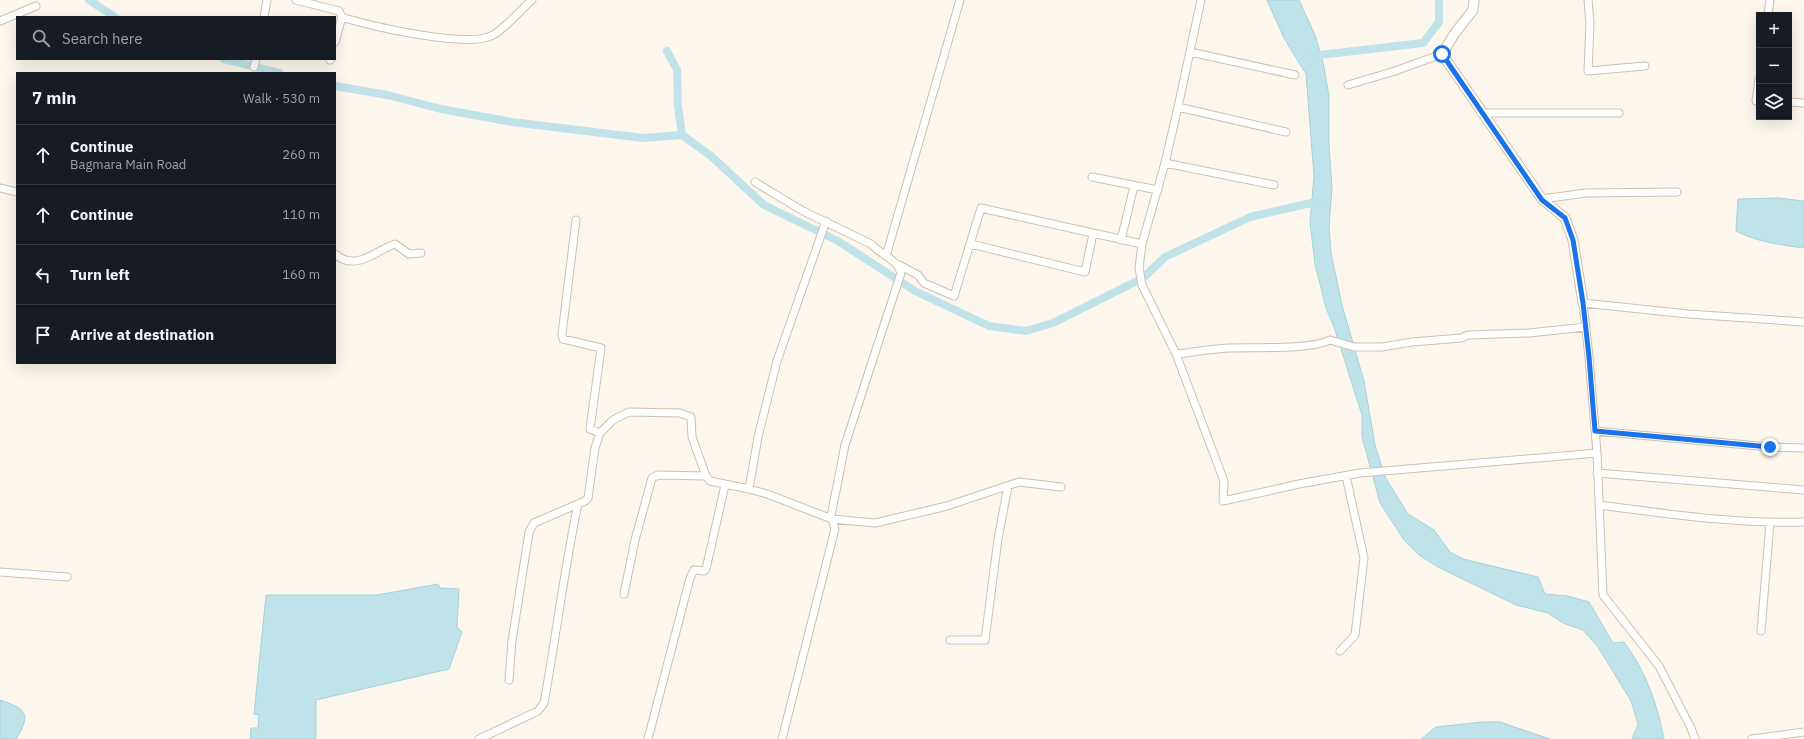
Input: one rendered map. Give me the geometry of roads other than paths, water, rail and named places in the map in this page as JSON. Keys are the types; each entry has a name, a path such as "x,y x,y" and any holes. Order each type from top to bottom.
{"street":[{"path":"264,16 267,0"},
{"path":"296,0 339,11 342,17 336,38"},
{"path":"342,17 356,22 418,35 482,38 493,36 532,0"},
{"path":"886,256 960,0"},
{"path":"1201,0 1165,163 1142,244 1138,268 1142,285 1176,354 1224,482 1223,501 1346,476 1385,470 1596,454"},
{"path":"1348,85 1396,71 1442,54 1455,33 1473,10 1474,0"},
{"path":"1588,0 1590,23 1588,72 1645,66"},
{"path":"1768,12 1770,0"},
{"path":"0,21 36,6"},
{"path":"1190,52 1294,75"},
{"path":"1442,54 1542,200 1565,218 1573,240 1586,327 1595,431 1603,596 1659,666 1691,728 1695,739"},
{"path":"254,67 256,60"},
{"path":"1792,102 1804,102"},
{"path":"1178,107 1286,132"},
{"path":"1481,113 1619,113"},
{"path":"1165,163 1274,185"},
{"path":"1092,177 1158,190"},
{"path":"756,182 803,211 871,244 900,269 918,275 924,282 954,296 981,208 1142,244"},
{"path":"1121,240 1134,186"},
{"path":"0,188 16,192"},
{"path":"1542,200 1586,193 1677,192"},
{"path":"576,220 562,334 563,339 601,348 590,429 600,433"},
{"path":"749,489 758,437 777,361 826,221"},
{"path":"971,244 1085,272 1093,234"},
{"path":"336,255 349,262 364,260 395,244 409,254 420,253"},
{"path":"782,739 835,529 831,516 845,445 895,291 900,269"},
{"path":"1583,303 1688,314 1804,322"},
{"path":"1176,354 1228,348 1292,346 1324,343 1330,340 1354,346 1382,348 1412,342 1461,338 1468,335 1586,327"},
{"path":"509,680 512,641 529,532 534,523 578,504 588,498 595,448 600,433 613,420 629,412 686,414 691,417 692,437 706,476 710,481 767,494 832,519 875,523 947,506 1020,482 1061,487"},
{"path":"1595,431 1770,447 1804,448"},
{"path":"1597,473 1804,490"},
{"path":"624,594 635,540 652,478 658,474 706,476"},
{"path":"1340,651 1355,635 1364,558 1346,476"},
{"path":"648,739 690,578 694,570 704,571 706,569 726,485"},
{"path":"950,640 985,640 998,539 1008,486"},
{"path":"479,739 538,711 544,703 557,632 565,569 578,504"},
{"path":"1599,505 1686,517 1770,523 1804,522"},
{"path":"1761,631 1770,523"},
{"path":"0,572 67,577"},
{"path":"1752,739 1804,732"}],"water":[{"path":"1267,0 1299,0 1315,35 1323,62 1329,96 1329,145 1332,188 1329,226 1331,253 1342,305 1364,381 1375,445 1385,477 1408,514 1434,530 1450,552 1463,559 1538,577 1545,594 1568,596 1589,602 1613,643 1624,642 1639,665 1650,688 1664,739 1632,739 1638,724 1631,701 1598,647 1583,630 1563,623 1548,613 1516,605 1438,567 1419,555 1404,540 1380,503 1362,437 1362,415 1334,327 1326,308 1315,264 1310,222 1314,176 1306,74 1284,38"},
{"path":"1778,198 1804,201 1804,248 1761,240 1736,231 1738,199"},
{"path":"438,584 440,588 459,589 457,627 462,632 449,669 316,700 316,739 250,739 251,728 258,728 259,715 254,714 266,595 377,595"},
{"path":"0,700 16,706 24,713 24,723 16,739 0,739"},
{"path":"1482,722 1500,722 1550,739 1421,739 1436,727"}],"waterway":[{"path":"89,0 113,16"},
{"path":"1311,56 1423,43 1439,22 1439,0"},
{"path":"667,51 677,70 678,106 682,135"},
{"path":"228,60 275,72"},
{"path":"336,86 387,95 441,109 512,122 643,138 682,135 711,156 764,205 838,241 915,291 989,326 1026,331 1053,323 1143,278 1165,257 1250,217 1320,201"}]}
